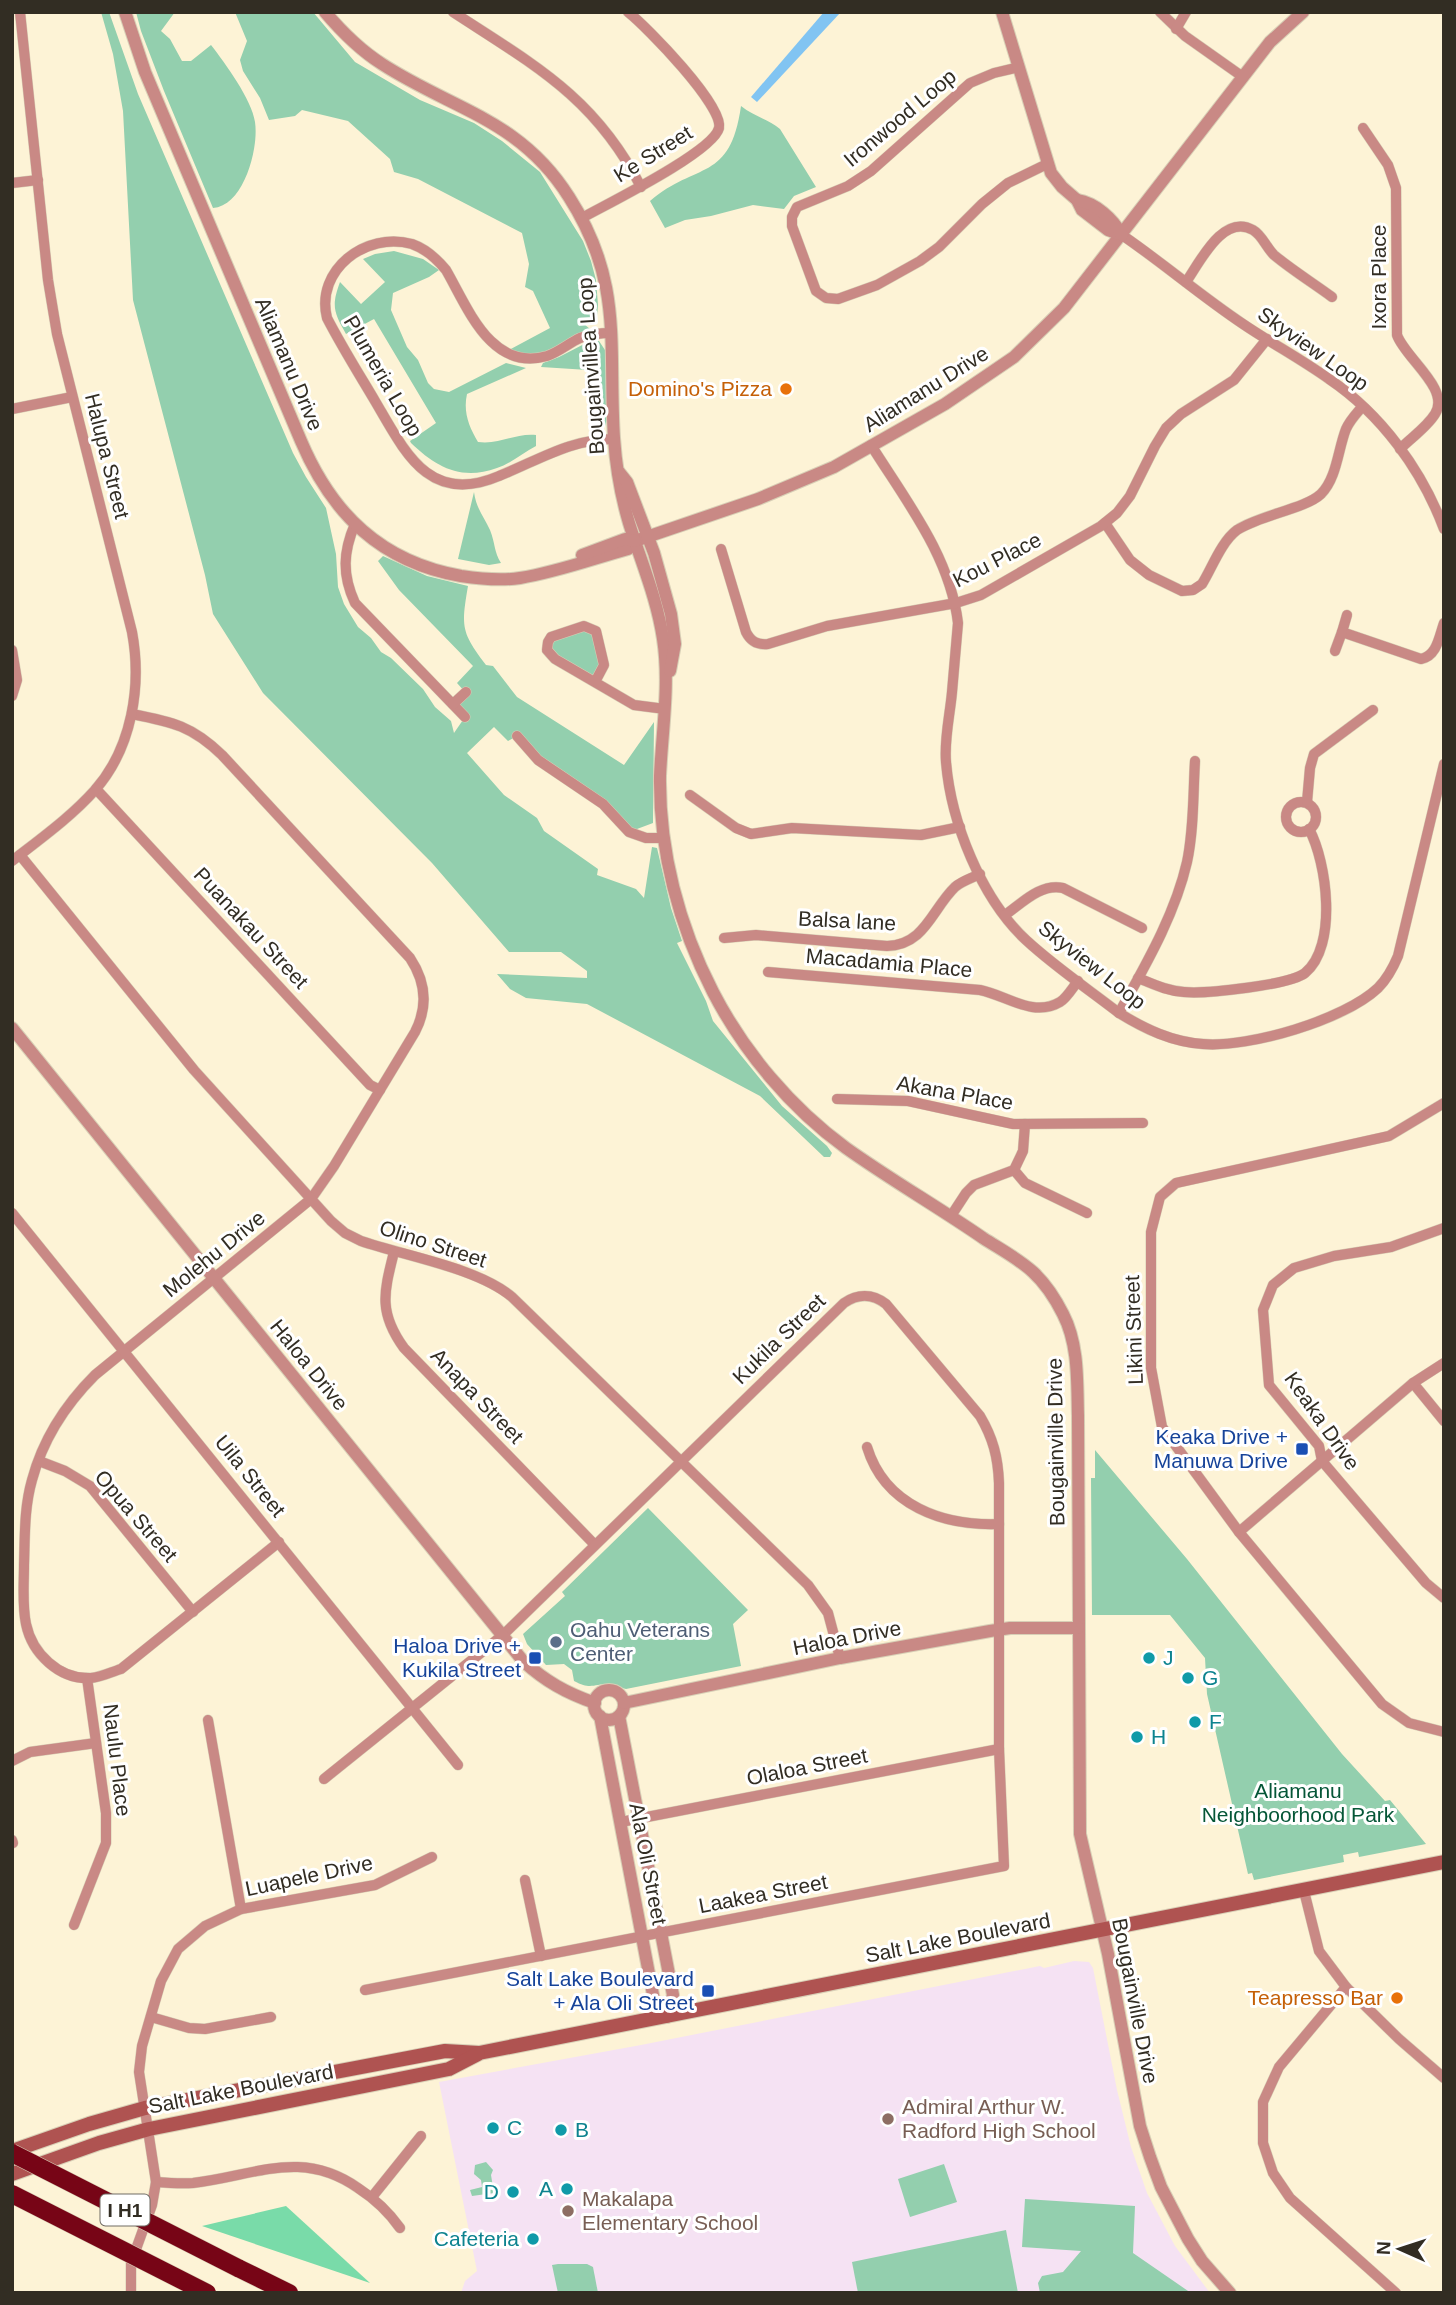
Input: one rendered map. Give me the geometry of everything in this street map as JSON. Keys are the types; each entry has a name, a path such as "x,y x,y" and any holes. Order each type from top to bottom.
{"highway":[{"name":"I H1","path":"12,2152 289,2293"},
{"name":"I H1","path":"12,2194 207,2293"}],"main road":[{"name":"Salt Lake Boulevard","path":"12,2152 89,2124 145,2108 445,2051 479,2053 1444,1862"},
{"name":"Salt Lake Boulevard","path":"12,2174 99,2143 149,2129 449,2069 479,2053"}],"street":[{"name":"Halupa Street","path":"16,858 96,789 122,745 132,714 136,680 133,639 57,334 48,280 20,12"},
{"name":"Aliamanu Drive","path":"125,12 139,57 310,463 335,502 369,537 404,559 449,574 493,580 564,569 628,549 641,539 800,483 834,467 945,404 1014,356 1064,308 1270,42 1303,12"},
{"name":"Bougainvillea Loop","path":"325,12 345,34 383,65 488,119 516,138 545,165 582,218 603,268 612,333 614,439 619,472 627,482 641,539"},
{"path":"453,12 541,70 580,102 609,134 641,187"},
{"name":"Ke Street","path":"582,218 667,172 718,132 720,122 716,110 656,38 628,12"},
{"path":"1002,12 1048,164 1056,180 1077,200 1082,210 1108,230 1122,235"},
{"path":"1160,12 1177,29 1243,77"},
{"path":"1177,29 1186,12"},
{"name":"Ironwood Loop","path":"1019,67 970,83 871,171 848,186 799,205 792,217 792,226 814,287 822,296 834,300 877,285 939,247 982,204 1008,183 1048,164"},
{"name":"Ixora Place","path":"1363,128 1388,165 1396,188 1397,335 1403,348 1439,397 1439,406 1434,416 1400,449"},
{"path":"12,183 38,180"},
{"path":"1186,282 1222,232 1243,226 1255,231 1276,256 1332,297"},
{"name":"Skyview Loop","path":"1122,235 1267,339 1330,379 1380,423 1418,475 1444,529"},
{"name":"Plumeria Loop","path":"612,333 587,335 547,356 519,357 505,352 485,337 439,261 413,244 399,242 377,243 353,253 332,276 324,298 327,318 404,451 413,463 434,477 455,484 478,483 581,441 614,439"},
{"name":"Kou Place","path":"721,549 746,632 751,640 759,644 768,644 827,626 956,603 981,595 1105,523 1117,513 1130,496 1167,428 1181,414 1234,380 1267,339"},
{"path":"12,409 72,397"},
{"path":"1105,523 1130,560 1143,570 1180,590 1195,590 1236,531 1313,499 1323,492 1330,482 1346,428 1362,407"},
{"name":"Skyview Loop","path":"872,445 939,555 956,603 958,623 946,760 960,827 980,874 1025,939 1119,1013 1142,1027 1185,1042 1222,1045 1257,1040 1318,1021 1370,994 1384,981 1398,957 1444,764"},
{"path":"355,524 345,550 344,569 355,603 465,717"},
{"name":"Bougainville Drive","path":"641,539 654,553 671,614 675,644 666,690 660,775 664,838 678,906 713,993 758,1062 793,1102 827,1133 1034,1273 1062,1312 1074,1347 1080,1834 1102,1929 1140,2126 1150,2157 1161,2187 1188,2239 1202,2261 1230,2293"},
{"path":"1335,651 1347,615"},
{"path":"1342,632 1422,659 1434,652 1444,623"},
{"path":"595,682 604,665 596,631 582,626 551,637 547,647 551,656 595,682 634,705 665,709"},
{"path":"12,650 17,680 12,696"},
{"path":"453,704 466,692"},
{"path":"1307,802 1310,765 1314,754 1373,710"},
{"name":"Molehu Drive","path":"87,1678 64,1672 46,1660 32,1643 25,1620 25,1519 32,1479 46,1442 65,1409 81,1389 311,1199 334,1166 422,1018 424,993 415,965 209,742 189,729 132,714"},
{"path":"517,736 538,761 603,804 629,832 646,838 664,838"},
{"path":"1119,1013 1173,905 1187,862 1191,840 1195,761"},
{"name":"Puanakau Street","path":"96,789 370,1085 380,1090"},
{"path":"690,795 736,828 751,834 792,828 921,835 960,827"},
{"path":"1299,801 1307,802 1314,808 1316,817 1309,830 1295,831 1289,827 1286,813 1291,805 1299,801"},
{"path":"1138,978 1165,989 1196,993 1289,981 1307,972 1318,956 1326,921 1318,848 1309,830"},
{"name":"Olino Street","path":"16,858 194,1070 345,1233 394,1252 474,1275 504,1291 815,1593 828,1613 840,1658"},
{"name":"Balsa lane","path":"724,938 756,935 887,946 902,944 923,931 953,889 980,874"},
{"path":"1006,915 1041,890 1055,886 1142,928"},
{"name":"Macadamia Place","path":"768,972 980,990 993,993 1012,1003 1034,1007 1062,1001 1078,981"},
{"name":"Haloa Drive","path":"12,1028 523,1661 542,1679 594,1703"},
{"name":"Akana Place","path":"837,1099 908,1101 997,1122 1143,1123"},
{"name":"Likini Street","path":"1444,1103 1389,1136 1176,1183 1160,1197 1152,1232 1151,1368 1162,1427 1238,1532 1382,1704 1409,1723 1444,1732"},
{"name":"Akana Place","path":"1014,1170 1023,1151 1025,1124"},
{"path":"951,1216 971,1187 1014,1170 1025,1183 1087,1213"},
{"name":"Uila Street","path":"12,1213 458,1765"},
{"name":"Keaka Drive","path":"1444,1228 1391,1247 1334,1256 1294,1268 1273,1285 1263,1310 1269,1385 1319,1446 1322,1461 1426,1583 1444,1598"},
{"name":"Anapa Street","path":"394,1252 384,1300 387,1319 396,1338 594,1544"},
{"name":"Kukila Street","path":"324,1779 503,1635 844,1303 858,1296 875,1297 886,1304 980,1416 996,1448 1001,1630 999,1749 1004,1866"},
{"path":"1238,1532 1413,1383 1444,1363"},
{"path":"1413,1383 1444,1421"},
{"path":"867,1447 871,1462 879,1474 914,1506 942,1519 963,1523 999,1524"},
{"name":"Opua Street","path":"39,1461 65,1471 90,1486 193,1612"},
{"path":"87,1678 103,1676 121,1668 279,1542"},
{"name":"Haloa Drive","path":"624,1703 840,1658 1001,1630 1078,1628"},
{"name":"Naulu Place","path":"74,1925 106,1843 106,1813 87,1678"},
{"path":"607,1690 617,1691 624,1703 619,1716 607,1720 600,1716 594,1703 599,1694 607,1690"},
{"name":"Ala Oli Street","path":"600,1716 654,2000 667,2016"},
{"name":"Ala Oli Street","path":"619,1716 673,1995 667,2016"},
{"path":"208,1720 241,1909"},
{"path":"12,1760 30,1752 96,1743"},
{"name":"Olaloa Street","path":"621,1822 999,1749"},
{"name":"Luapele Drive","path":"156,2182 139,2072 142,2046 161,1981 178,1949 205,1926 241,1909 375,1885 432,1857"},
{"name":"Laakea Street","path":"365,1990 1004,1866"},
{"path":"525,1880 541,1956"},
{"path":"1304,1891 1319,1951 1346,1987 1444,2078"},
{"path":"1346,1987 1279,2067 1263,2102 1262,2143 1273,2173 1290,2198 1396,2293"},
{"path":"151,2017 189,2028 205,2029 271,2017"},
{"path":"372,2197 421,2136"},
{"path":"131,2293 131,2263 152,2205 156,2182 196,2183 292,2165 332,2171 389,2211 400,2228"}],"shaded area":[{"name":"Admiral Arthur W. Radford High School","path":"1074,1961 1089,1962 1093,1968 1117,2090 1131,2147 1147,2193 1175,2246 1210,2293 461,2293 465,2281 477,2271 439,2082"}],"green space":[{"path":"101,12 109,12 138,94 293,453 326,508 336,554 338,587 344,604 358,627 371,638 381,652 391,658 423,689 435,707 451,721 454,733 465,717 453,704 465,692 457,683 473,666 399,590 378,561 383,556 427,576 468,586 464,611 465,628 467,636 486,665 493,666 517,697 624,765 654,722 653,823 629,832 610,811 538,760 517,736 508,741 494,727 467,753 504,795 537,818 544,831 598,869 597,875 636,889 644,898 652,847 657,848 682,941 677,943 713,1021 782,1106 827,1146 832,1153 830,1157 824,1157 760,1096 587,1004 526,998 510,989 497,974 587,978 587,971 561,952 509,952 432,863 263,693 213,614 133,300 123,111 113,54"},
{"path":"136,12 175,12 161,31 170,39 182,61 191,61 211,45 249,103 256,133 252,160 241,187 224,205 213,208 164,91"},
{"path":"235,12 313,12 355,62 420,100 474,123 502,141 540,172 583,241 591,261 596,280 597,316 584,324 590,329 591,335 547,356 505,352 550,328 533,291 525,287 529,264 522,233 418,179 394,172 390,159 348,121 302,110 295,116 269,120 260,98 243,71 240,60 247,41"},
{"path":"741,106 780,129 816,187 794,196 784,209 753,205 685,220 665,228 650,201 720,159 729,148 736,131"},
{"path":"394,251 423,259 439,270 393,293 391,310 407,347 418,360 428,383 434,389 449,392 506,363 526,368 467,394 466,413 478,442 536,435 536,446 502,466 472,473 440,465 411,443 410,441 436,423 374,319 346,334 335,309 335,297 340,282 361,304 385,282 363,259"},
{"path":"590,341 599,341 607,353 607,420 605,426 596,430 595,377 588,370 541,367 543,363"},
{"path":"474,492 501,563 489,565 458,559"},
{"path":"590,627 604,660 595,682 555,659 548,641"},
{"name":"Aliamanu Neighboorhood Park","path":"1095,1450 1187,1559 1342,1754 1385,1801 1390,1800 1426,1844 1359,1857 1358,1852 1343,1855 1344,1862 1254,1880 1252,1873 1248,1874 1207,1694 1205,1658 1170,1615 1092,1615 1091,1478 1095,1478"},
{"path":"648,1508 748,1610 733,1624 741,1666 626,1689 611,1684 580,1684 574,1681 572,1670 564,1664 546,1665 527,1644 523,1634 565,1596 562,1592"},
{"path":"486,2162 493,2170 491,2175 494,2193 472,2196 470,2190 482,2187 481,2180 474,2174 475,2165"},
{"path":"944,2164 957,2202 910,2217 898,2179"},
{"path":"1025,2199 1135,2206 1133,2253 1191,2293 1040,2293 1038,2283 1042,2276 1063,2272 1081,2251 1022,2247"},
{"path":"286,2206 370,2283 202,2226"},
{"path":"1006,2230 1018,2293 858,2293 852,2262"},
{"path":"587,2264 593,2267 598,2293 558,2293 552,2265"}],"water":[{"path":"824,12 841,12 757,102 751,97"}],"place":[{"name":"Domino's Pizza","path":"786,389"},
{"name":"Keaka Drive + Manuwa Drive","path":"1302,1449"},
{"name":"Oahu Veterans Center","path":"556,1642"},
{"name":"Haloa Drive + Kukila Street","path":"535,1658"},
{"name":"J","path":"1149,1658"},
{"name":"G","path":"1188,1678"},
{"name":"F","path":"1195,1722"},
{"name":"H","path":"1137,1737"},
{"name":"Salt Lake Boulevard + Ala Oli Street","path":"708,1991"},
{"name":"Teapresso Bar","path":"1397,1998"},
{"name":"Admiral Arthur W. Radford High School","path":"888,2119"},
{"name":"C","path":"493,2128"},
{"name":"B","path":"561,2130"},
{"name":"A","path":"567,2189"},
{"name":"D","path":"513,2192"},
{"name":"Makalapa Elementary School","path":"568,2211"},
{"name":"Cafeteria","path":"533,2239"}]}
